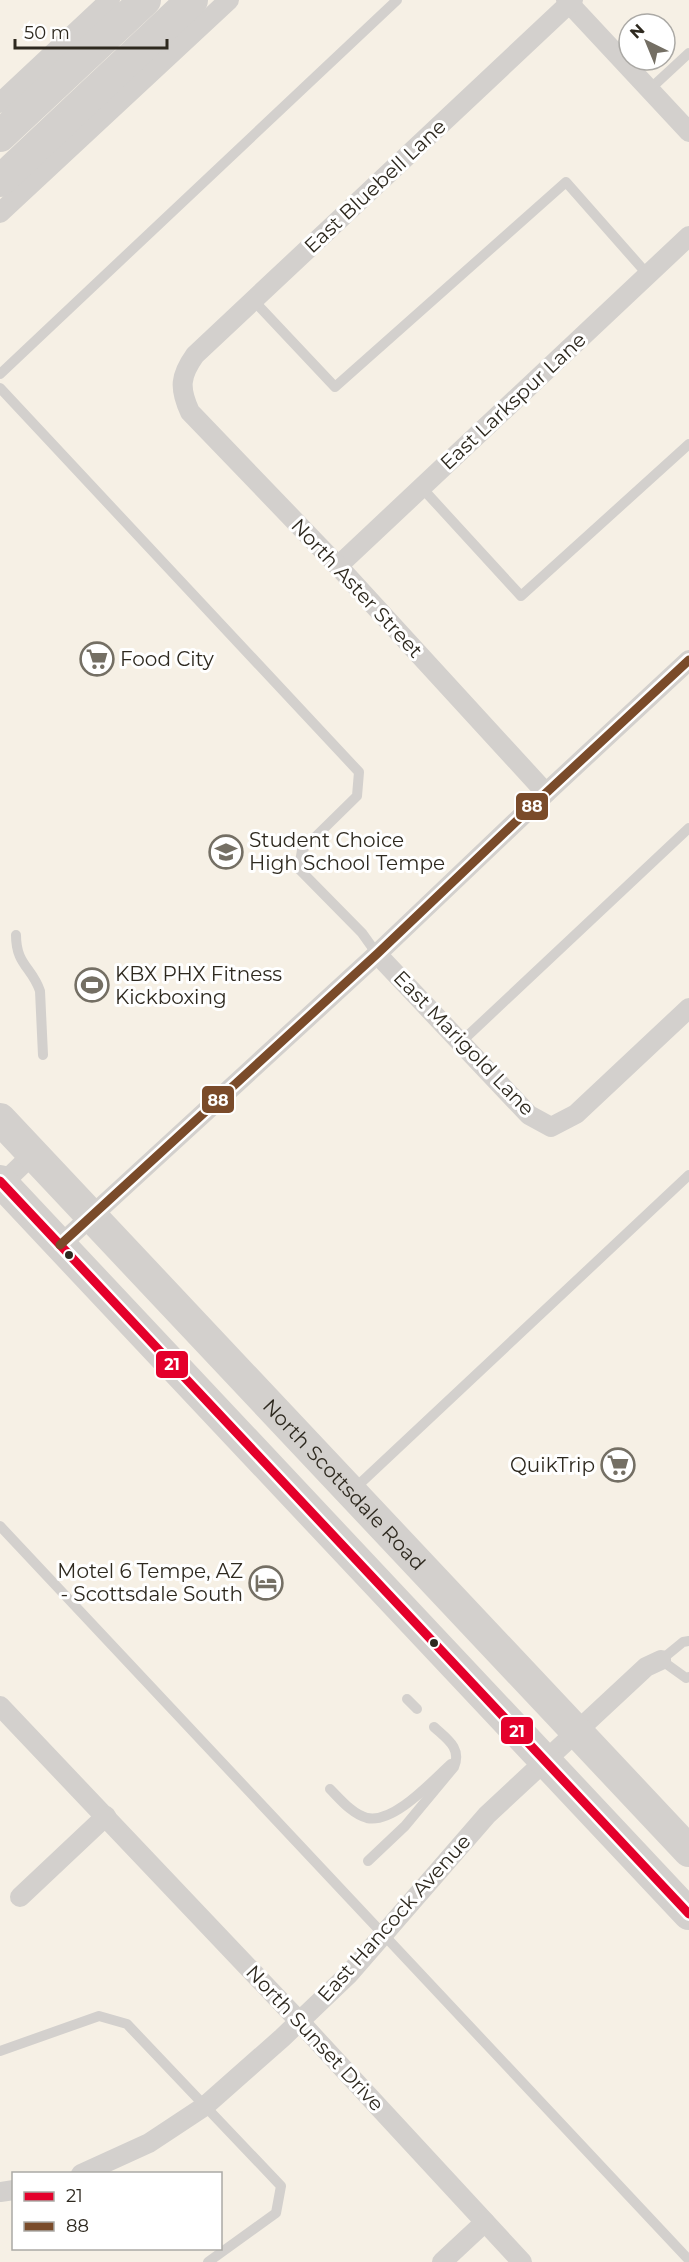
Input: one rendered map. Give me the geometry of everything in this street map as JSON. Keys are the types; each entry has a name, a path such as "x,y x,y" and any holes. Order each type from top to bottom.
{"main road":[{"path":"0,136 145,0"},
{"path":"0,181 192,0"},
{"name":"North Scottsdale Road","path":"0,1119 689,1851"},
{"path":"1,1184 689,1914"}],"street":[{"path":"0,103 110,0"},
{"path":"0,213 229,0"},
{"path":"570,1 689,132"},
{"name":"East Bluebell Lane","path":"183,378 195,355 570,1"},
{"name":"East Larkspur Lane","path":"338,566 689,236"},
{"name":"North Aster Street","path":"183,378 182,395 190,412 338,566 546,792"},
{"path":"60,1245 377,954 546,792 689,660"},
{"name":"East Marigold Lane","path":"377,954 529,1115 551,1127 576,1114 689,1008"},
{"path":"1,1184 33,1154"},
{"name":"East Hancock Avenue","path":"85,2172 150,2143 205,2106 300,2022 349,1974 487,1815 646,1667 661,1660"},
{"name":"North Sunset Drive","path":"0,1706 300,2022 522,2262"},
{"path":"20,1897 106,1816"},
{"path":"442,2262 485,2222"}],"lane":[{"path":"0,374 397,0"},
{"path":"650,89 689,53"},
{"path":"254,300 334,387 566,182 648,275"},
{"path":"0,388 359,772 357,796 302,850 299,869 362,933 377,954"},
{"path":"422,488 521,596 689,444"},
{"path":"461,1042 689,828"},
{"path":"16,935 18,955 37,981 40,991 43,1055"},
{"path":"351,1491 689,1175"},
{"path":"0,1526 689,2260"},
{"path":"689,1641 683,1642 661,1660 686,1678 689,1677"},
{"path":"407,1699 417,1709"},
{"path":"368,1861 405,1826 454,1767 458,1758 456,1751 434,1726"},
{"path":"330,1789 356,1813 367,1818 379,1818 402,1807 458,1758"},
{"path":"0,2051 99,2016 127,2024 281,2186 276,2213 208,2262"}],"transit line":[{"name":"88","path":"60,1245 377,954 689,660"},
{"name":"21","path":"0,1181 689,1914"}],"place":[{"name":"Food City","path":"97,659"},
{"name":"Student Choice High School Tempe","path":"226,852"},
{"name":"KBX PHX Fitness Kickboxing","path":"92,985"},
{"name":"QuikTrip","path":"618,1465"},
{"name":"Motel 6 Tempe, AZ - Scottsdale South","path":"266,1583"}]}
